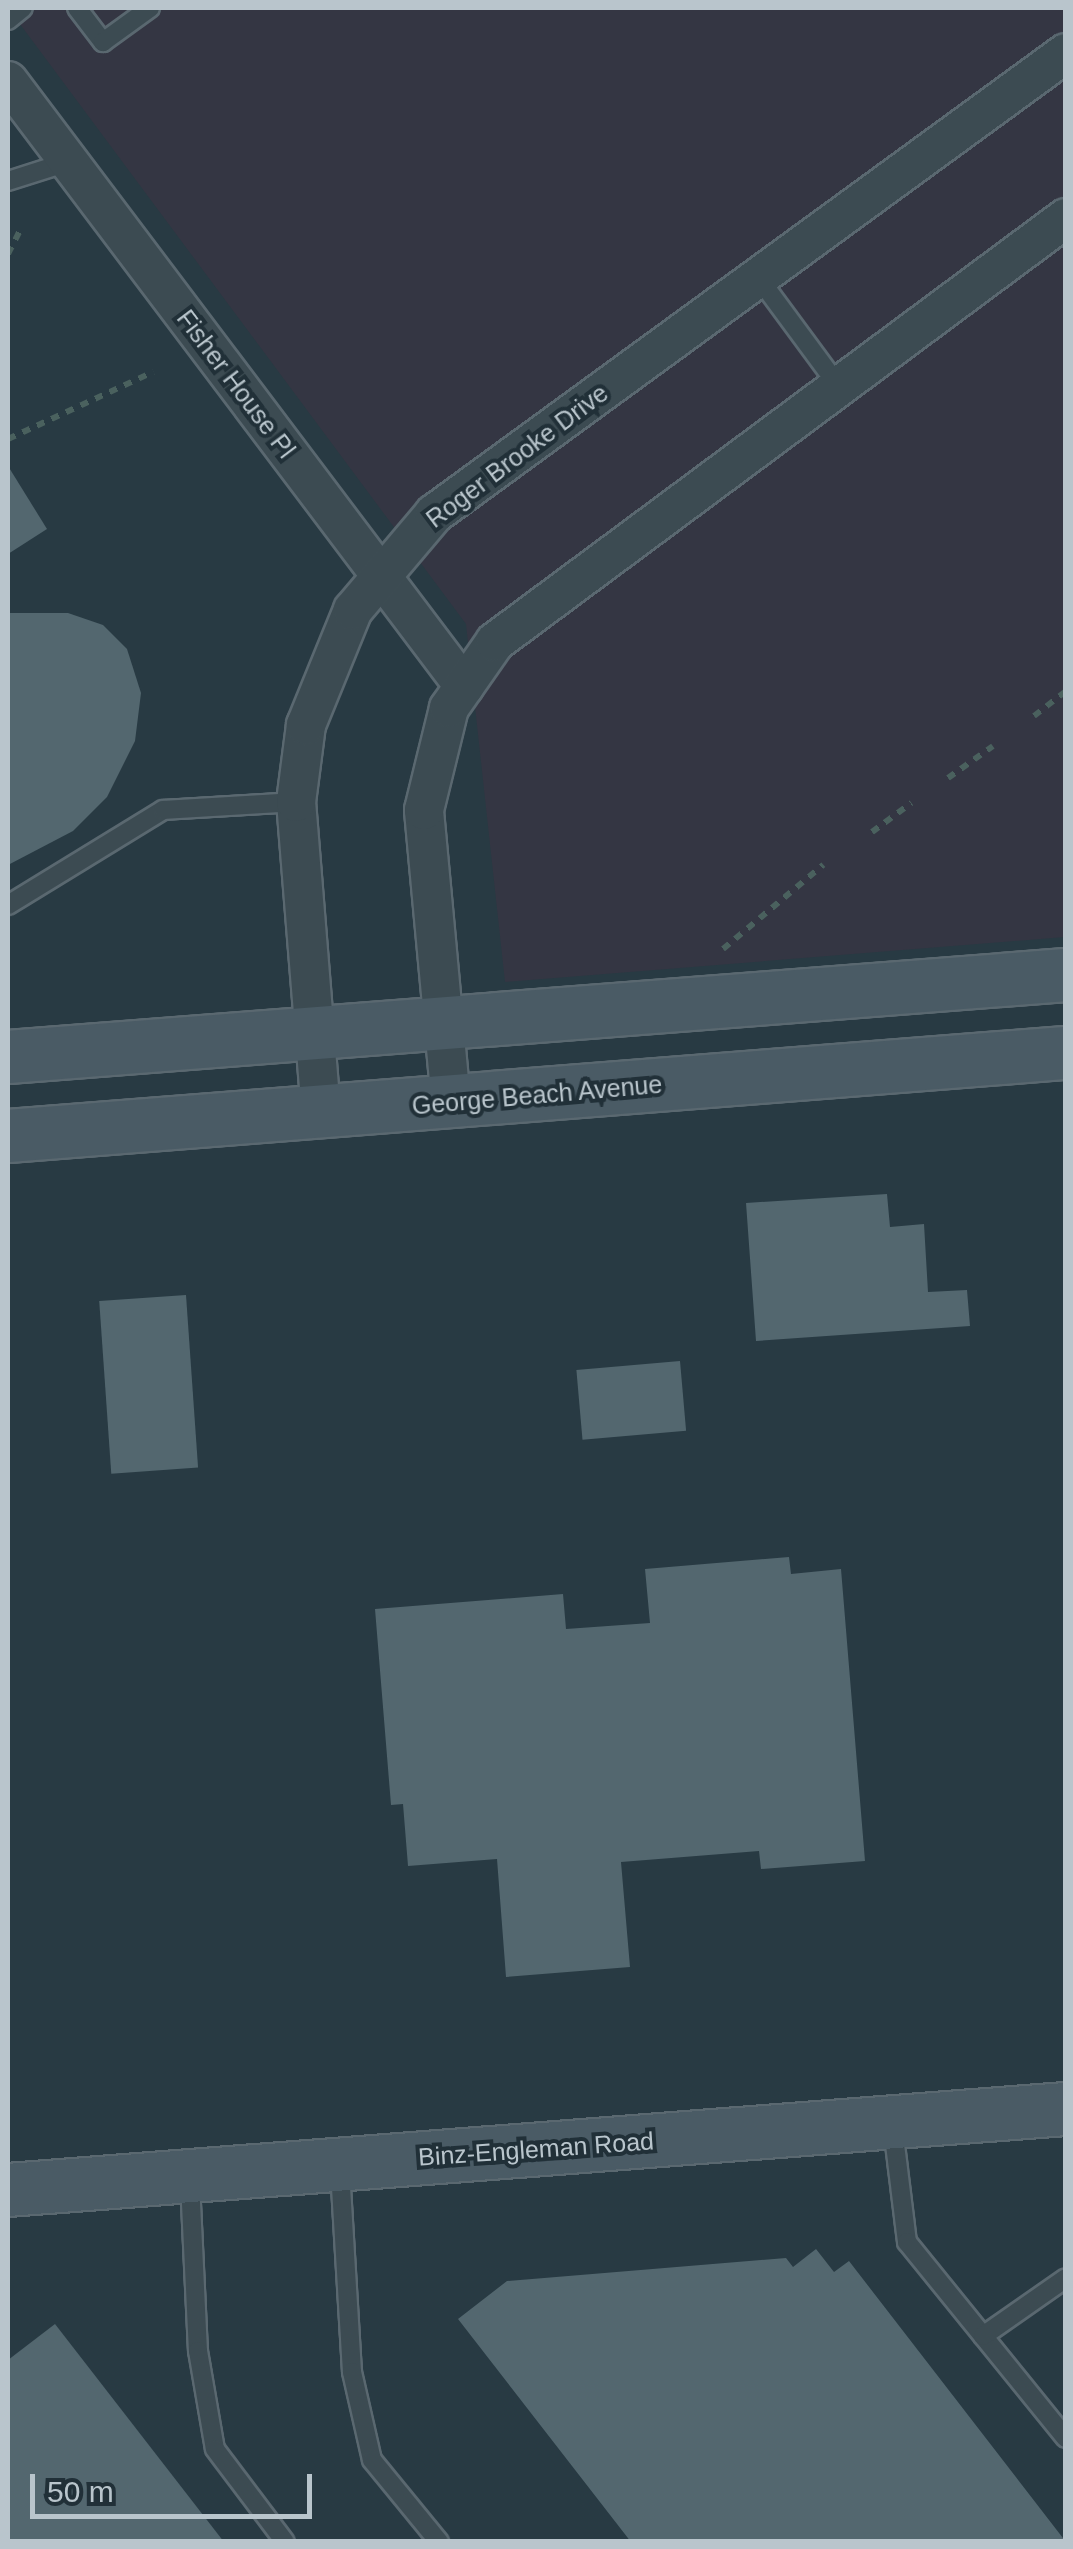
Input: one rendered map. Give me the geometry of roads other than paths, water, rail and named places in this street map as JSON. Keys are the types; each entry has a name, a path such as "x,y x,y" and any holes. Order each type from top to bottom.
{"street":[{"name":"Roger Brooke Drive","path":"321,1112 296,802 318,685 379,573 434,514 1066,53"},
{"name":"Fisher House Pl","path":"8,81 464,686"},
{"path":"451,1102 424,810 432,758 464,686 496,642 1066,218"},
{"path":"8,1056 314,1036 1066,975"},
{"name":"George Beach Avenue","path":"8,1136 1066,1053"},
{"name":"Binz-Engleman Road","path":"8,2190 1066,2110"}],"lane":[{"path":"8,20 23,8"},
{"path":"77,8 103,42 150,8"},
{"path":"8,181 68,162"},
{"path":"758,277 839,387"},
{"path":"8,906 163,810 296,802"},
{"path":"892,2122 907,2242 1066,2438"},
{"path":"340,2164 352,2372 372,2460 439,2542"},
{"path":"190,2176 198,2351 215,2448 285,2542"},
{"path":"983,2336 1066,2278"}]}
